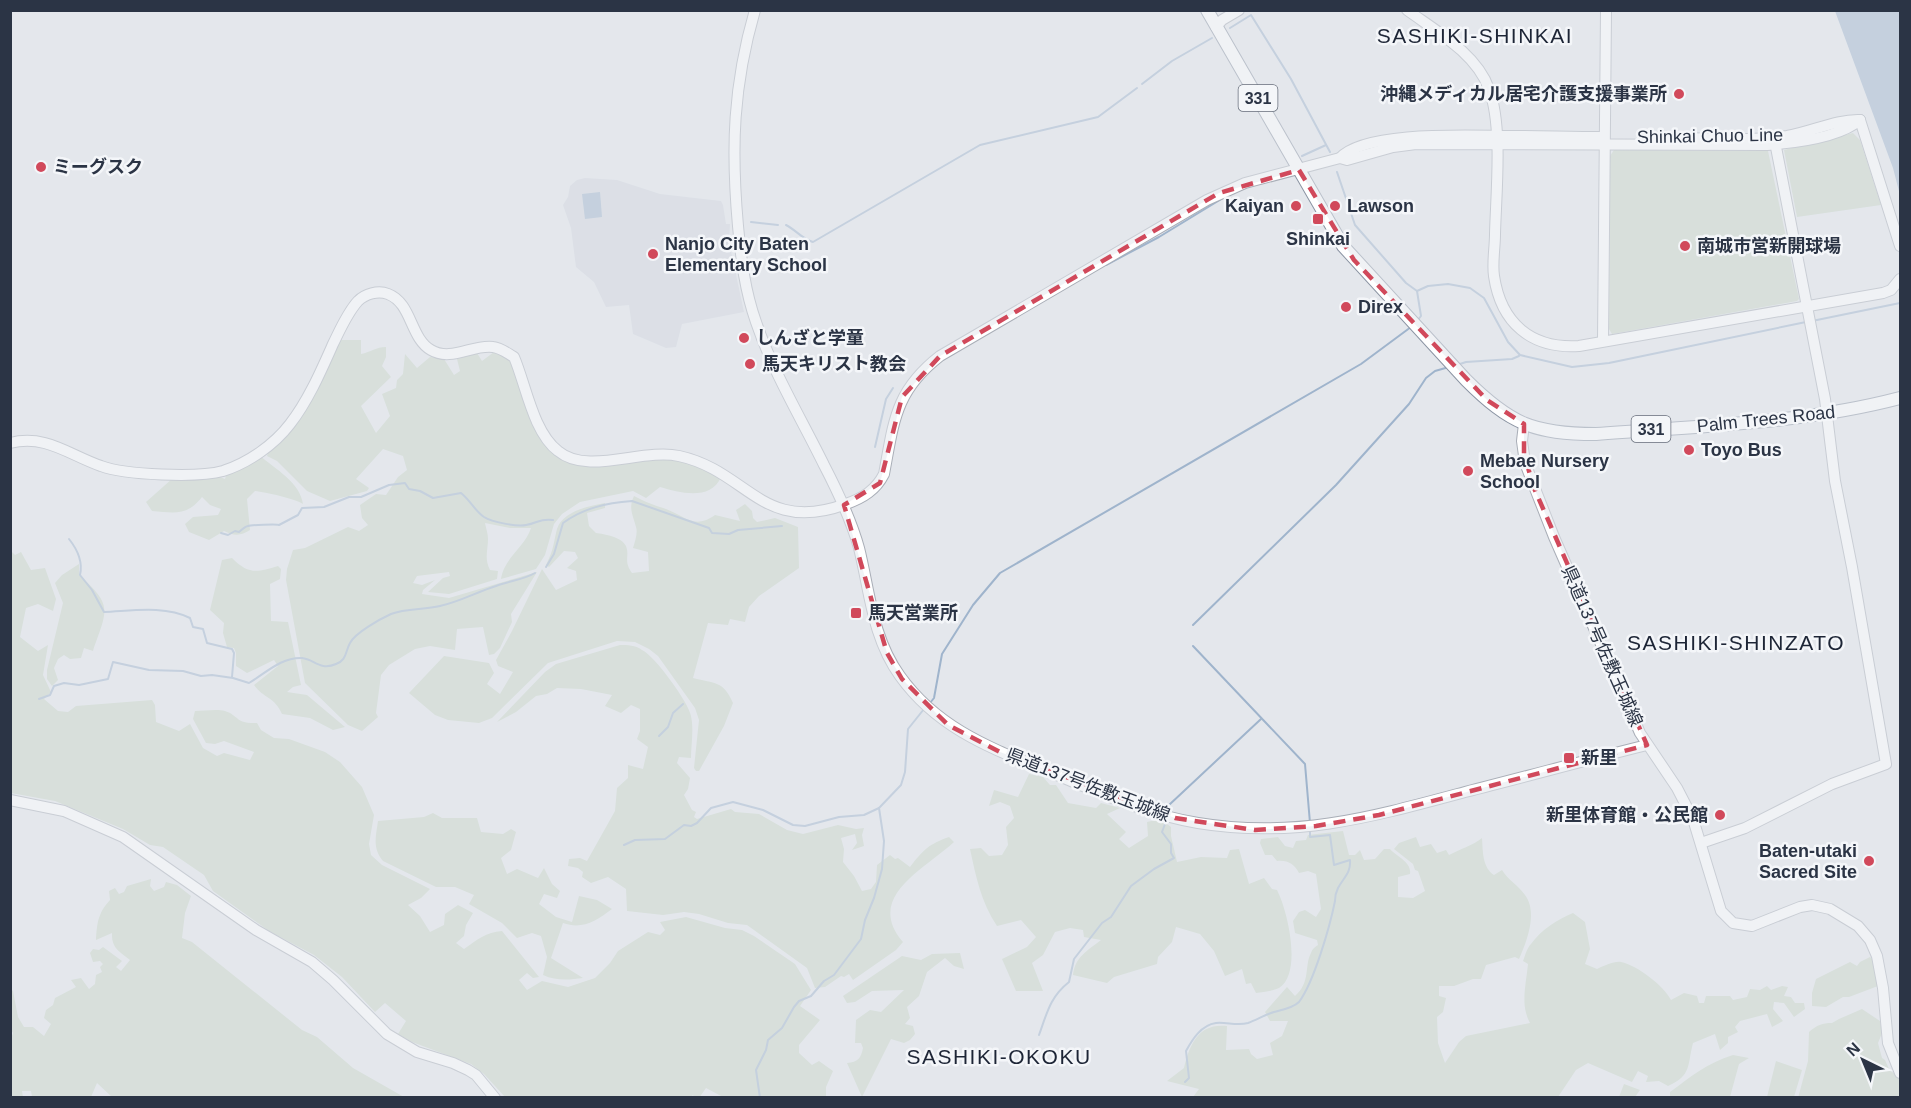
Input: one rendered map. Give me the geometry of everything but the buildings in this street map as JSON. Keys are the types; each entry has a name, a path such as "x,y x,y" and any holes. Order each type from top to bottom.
{"highway":[{"name":"331","path":"1207,10 1343,246 1492,405 1524,424"},
{"name":"Palm Trees Road","path":"1524,424 1543,431 1596,434 1756,422 1827,414 1900,398"}],"street":[{"name":"県道137号佐敷玉城線","path":"755,10 736,99 733,160 743,270 750,304 763,342 844,505 860,552 871,611 879,637 896,670 927,707 967,737 1151,811 1198,823 1255,830 1310,827 1379,815 1647,745 1592,626 1534,488 1523,445 1524,424"},
{"path":"1216,27 1222,20 1239,10"},
{"path":"1407,10 1462,53 1480,72 1493,98 1497,140 1494,274 1506,314 1521,330 1535,339 1563,347 1809,311 1883,293 1891,290 1900,279"},
{"path":"1603,341 1606,10"},
{"name":"Shinkai Chuo Line","path":"1497,140 1774,141 1852,127 1860,120 1900,246"},
{"path":"10,443 24,439 38,440 104,467 126,471 201,474 222,471 240,464 260,452 290,424 320,373 352,309 363,297 381,292 391,295 401,304 419,339 430,350 447,355 490,347 503,350 514,357 543,434 557,451 568,458 593,462 670,454 705,465 767,504 780,509 804,514 824,511 861,498 880,483 884,474 896,412 902,397 912,382 940,356 1218,194 1245,183 1340,158 1347,160 1368,150 1392,143 1415,140 1497,140"},
{"path":"1701,843 1747,827 1832,784 1886,764 1833,469 1827,414 1809,311 1774,141"},
{"path":"1647,745 1677,788 1693,819 1718,904 1725,917 1733,923 1752,926 1800,907 1812,905 1837,912 1862,929 1870,940 1878,960 1888,1043 1900,1073"},
{"path":"10,800 64,812 123,837 256,930 318,967 387,1034 417,1052 468,1070 476,1075 495,1098"}],"highlighted area":[{"path":"1299,170 1354,260 1487,400 1524,424 1524,454 1534,488 1647,745 1379,815 1316,826 1255,830 1175,818 1000,752 948,725 902,679 887,653 844,505 880,483 902,397 940,356 1219,193"}],"shaded area":[{"name":"Nanjo City Baten Elementary School","path":"585,178 617,180 660,194 721,201 726,224 730,224 729,242 744,312 682,324 676,347 666,348 633,334 629,305 606,307 594,282 576,267 571,228 563,205 568,197 570,186 577,180"}],"green space":[{"path":"1853,133 1860,140 1881,205 1797,217 1784,150"},
{"path":"1614,150 1768,151 1799,299 1612,334 1609,329 1610,156"},
{"path":"340,340 361,340 361,354 386,347 386,357 382,366 391,377 361,406 376,433 390,416 382,394 396,388 397,380 403,374 405,354 417,368 430,357 444,359 454,375 460,371 457,359 477,353 482,361 494,352 504,354 516,368 542,438 570,462 678,459 721,477 710,490 703,492 685,493 660,487 646,498 633,491 580,502 562,514 554,524 545,555 536,569 501,579 506,565 531,528 510,528 485,523 488,537 487,562 490,570 498,571 497,579 449,594 428,592 443,578 450,576 449,572 417,576 413,583 422,585 435,580 423,590 422,594 449,598 537,572 511,614 512,622 500,648 494,654 489,655 483,627 457,629 455,650 430,646 415,649 389,665 381,675 376,713 378,717 362,731 348,725 305,683 286,580 287,569 293,550 305,548 348,527 359,531 368,525 362,518 360,505 376,494 386,495 398,477 407,470 403,456 383,449 356,479 369,488 367,491 330,501 307,491 277,461 267,456 269,449"},
{"path":"259,455 292,483 301,496 303,504 273,494 255,491 247,499 250,530 244,533 234,534 224,531 209,540 189,532 185,524 193,517 218,515 221,509 210,505 202,497 191,507 180,512 152,511 146,502 173,478 217,476 225,479 227,473"},
{"path":"634,496 695,522 715,515 740,521 736,510 745,504 752,511 753,518 757,522 775,518 798,527 799,568 759,596 749,607 745,622 730,619 728,625 708,623 693,678 718,684 726,690 733,703 724,726 699,771 694,768 699,720 695,708 658,656 635,642 617,641 548,663 492,718 479,723 448,720 435,715 409,693 444,656 489,663 494,673 487,684 500,694 513,672 498,666 496,660 542,569 556,590 577,580 576,571 567,568 578,558 575,552 564,551 549,567 546,565 557,529 560,523 571,514 605,503 605,508 587,513 589,526 596,533 612,536 624,543 627,550 627,562 632,573 649,571 648,552 633,548 637,532 631,508"},
{"path":"11,551 15,555 21,552 31,570 45,568 56,599 53,611 38,604 26,608 20,637 38,651 48,645 43,675 51,692 44,699 58,711 68,712 76,706 152,700 155,705 156,722 179,731 190,724 203,748 217,756 224,753 250,760 254,752 224,741 215,744 206,743 193,719 195,711 222,710 241,721 257,723 261,730 274,738 289,739 325,752 340,762 362,787 374,815 369,844 371,855 382,865 430,889 421,898 408,905 420,916 430,932 444,925 445,914 458,905 473,913 466,925 464,936 456,943 464,949 486,935 502,931 539,977 533,978 527,973 519,980 527,990 542,981 568,987 595,978 618,951 648,932 660,935 665,930 660,922 686,917 725,928 742,930 754,936 795,964 811,990 800,1006 820,1020 799,1045 799,1053 812,1065 819,1061 833,1071 826,1087 826,1097 723,1097 706,1088 699,1098 693,1095 690,1098 505,1097 484,1074 471,1064 412,1042 398,1034 406,1021 385,1003 375,1012 342,977 314,955 269,931 213,891 204,875 163,847 150,845 123,829 55,801 11,793"},
{"path":"232,558 243,567 253,571 278,566 281,569 280,579 270,584 271,621 288,622 301,685 287,692 307,695 345,727 333,730 310,718 282,714 276,704 254,685 278,666 274,660 247,673 236,666 236,653 234,648 227,647 223,633 224,623 210,610 222,560"},
{"path":"79,564 79,575 103,602 104,617 93,651 84,648 81,658 70,659 64,655 58,659 54,668 58,680 52,686 47,679 47,670 63,603 55,583 62,575"},
{"path":"620,645 634,646 648,654 671,680 689,710 692,727 691,758 679,757 677,763 690,778 684,795 692,810 696,812 694,817 697,819 731,809 735,812 759,814 787,830 803,834 838,825 856,829 864,828 862,835 864,846 852,850 857,843 855,834 841,838 844,849 843,862 862,891 871,889 876,882 877,865 890,855 910,867 923,852 936,842 949,837 954,842 903,885 894,898 890,911 893,926 903,942 896,950 853,980 849,974 841,976 825,987 815,988 807,968 747,925 728,923 684,912 663,915 627,911 626,889 608,877 591,883 582,877 583,872 578,868 568,866 569,859 580,858 587,861 615,811 617,788 628,778 628,765 643,769 648,747 637,739 640,731 640,709 631,705 621,713 605,706 612,695 581,689 557,688 547,694 536,696 516,712 497,722 545,672 556,664"},
{"path":"1029,774 1043,777 1050,785 1056,785 1068,803 1096,808 1101,803 1120,808 1107,814 1126,832 1119,839 1129,848 1148,836 1147,822 1160,819 1171,827 1177,862 1201,857 1227,858 1230,850 1239,849 1249,884 1264,878 1272,889 1277,890 1281,899 1288,925 1292,955 1286,980 1277,989 1256,993 1251,983 1246,984 1242,969 1225,976 1214,951 1200,934 1176,927 1172,942 1158,957 1157,964 1114,977 1107,983 1073,975 1079,959 1101,940 1084,937 1083,930 1070,928 1055,932 1043,955 1032,963 1043,991 1016,991 1002,959 1027,947 1036,937 1021,920 997,926 983,898 970,849 981,848 989,856 1002,855 1008,845 1006,827 1014,818 1010,806 1000,802 989,806 994,790 1018,797"},
{"path":"433,813 442,818 477,818 481,832 503,834 511,829 516,832 511,850 501,858 507,874 517,869 538,878 544,868 552,884 560,891 557,898 544,894 539,904 556,917 572,922 579,896 597,900 612,909 583,925 563,923 551,958 583,978 563,980 543,975 547,957 541,936 532,933 517,938 502,923 469,904 474,895 455,887 436,887 383,861 376,847 378,821 424,817"},
{"path":"1343,831 1349,855 1355,855 1360,850 1364,860 1375,859 1384,849 1390,849 1403,860 1409,866 1410,874 1398,877 1398,897 1413,898 1425,891 1413,864 1394,849 1399,843 1416,837 1420,847 1431,844 1437,853 1446,850 1449,855 1482,838 1487,868 1494,875 1502,870 1529,902 1530,927 1519,959 1515,957 1486,965 1481,979 1473,979 1454,986 1439,986 1439,996 1446,998 1443,1012 1437,1017 1438,1043 1445,1063 1459,1042 1466,1036 1530,1023 1524,1002 1528,964 1523,961 1526,952 1545,930 1573,913 1585,922 1590,949 1585,964 1597,969 1615,962 1627,964 1656,983 1671,1000 1684,993 1697,996 1699,1003 1704,1003 1706,996 1730,996 1733,1000 1747,997 1750,989 1760,990 1767,986 1771,990 1782,986 1788,987 1784,996 1791,997 1795,1003 1804,1003 1805,1009 1794,1017 1784,1003 1774,1002 1773,1009 1783,1021 1772,1027 1767,1014 1740,1021 1735,1027 1738,1032 1728,1037 1728,1043 1720,1050 1715,1034 1693,1043 1685,1074 1668,1086 1659,1081 1646,1082 1648,1076 1638,1071 1632,1082 1588,1063 1576,1070 1558,1097 1193,1097 1199,1089 1167,1081 1184,1068 1189,1050 1197,1036 1217,1026 1227,1026 1226,1050 1249,1049 1257,1059 1273,1055 1270,1043 1282,1036 1288,1021 1270,1021 1265,1012 1287,987 1295,996 1300,991 1305,980 1311,952 1318,945 1317,940 1295,933 1293,921 1299,912 1305,910 1316,917 1321,909 1316,874 1308,871 1299,873 1290,863 1277,861 1272,855 1265,855 1260,843 1261,839 1278,837 1285,846 1293,848 1296,841 1306,840 1308,835"},
{"path":"151,879 150,886 154,891 164,887 166,882 177,885 191,896 185,913 182,938 192,942 302,1030 317,1037 353,1068 404,1097 113,1098 97,1083 91,1097 32,1097 31,1091 22,1091 23,1097 11,1097 10,1041 13,1033 11,1030 11,989 18,1017 24,1027 33,1027 44,1036 51,1024 44,1018 46,1010 53,1005 55,998 76,987 71,980 81,978 89,989 95,984 96,975 102,972 100,967 103,964 100,961 93,962 90,953 93,949 99,950 103,947 122,961 116,967 121,971 130,960 115,946 112,933 96,940 99,918 110,900 109,891 115,888 119,894 124,892 127,886"},
{"path":"960,953 964,969 954,966 945,958 927,972 919,996 907,1007 910,1018 905,1024 913,1026 915,1034 904,1043 891,1039 862,1097 847,1063 858,1059 863,1048 861,1043 855,1043 856,1020 870,1010 881,1012 904,990 872,991 855,1002 847,1003 843,996 902,956 921,960 932,954"},
{"path":"1870,957 1878,986 1843,997 1826,1007 1812,1006 1812,993 1816,979 1850,962 1857,966"},
{"path":"1862,1009 1880,1021 1882,1033 1878,1043 1882,1058 1890,1071 1899,1079 1900,1097 1798,1098 1808,1061 1809,1032 1820,1025 1832,1023"},
{"path":"1733,1055 1749,1058 1739,1064 1730,1097 1670,1097 1670,1092 1700,1070"},
{"path":"1776,1061 1802,1070 1794,1097 1767,1097"},
{"path":"1624,1084 1640,1090 1635,1097 1619,1097"}],"water":[{"path":"1835,11 1900,11 1900,195 1893,168"},
{"path":"600,192 602,217 585,219 582,194"}],"waterway":[{"path":"1230,28 1251,15 1291,79 1330,152"},
{"path":"1142,84 1172,61 1212,38"},
{"path":"786,225 813,242 980,145 1098,117 1137,88"},
{"path":"1302,156 1326,145"},
{"path":"1337,172 1355,225 1406,283 1417,291 1428,286 1448,284 1470,288 1484,298 1508,342 1520,355 1572,367 1609,363 1806,322"},
{"path":"1106,265 1159,237 1223,198"},
{"path":"751,222 778,225"},
{"path":"1417,291 1421,316 1417,321"},
{"path":"1812,321 1900,303"},
{"path":"930,703 934,698 942,654 973,605 1000,573 1361,364 1411,327"},
{"path":"1457,365 1466,362 1512,359 1519,356"},
{"path":"1193,625 1336,485 1409,404 1426,378 1435,371 1449,367"},
{"path":"875,447 886,399 893,388"},
{"path":"221,533 228,535 250,526 279,525 298,515 302,508 324,507 349,497 361,497 389,485 405,483 409,489 420,491 433,498 461,493 481,515 498,522 522,525 553,520"},
{"path":"546,567 554,554 563,523 587,510 613,503 632,501 709,528 712,533 729,534 738,530 782,526"},
{"path":"69,539 79,556 80,575 92,590 104,612 158,610 190,618 193,627 203,629 207,643 232,649 234,653 232,677"},
{"path":"39,699 50,695 54,686 64,683 79,685 108,679 113,662 149,670 183,671 201,676 233,678 249,683 274,666 294,658 330,666 342,660 350,643 357,635 391,614 447,604 535,573"},
{"path":"1193,646 1305,764 1310,823"},
{"path":"659,736 668,727 673,713 683,704"},
{"path":"760,1098 756,1070 766,1050 768,1040 782,1028 799,1001 811,996 824,981 834,975 861,939 882,869 884,841 879,808 901,785 905,772 908,729 924,709"},
{"path":"1169,805 1261,719"},
{"path":"624,845 635,840 665,839 684,825 691,826 697,823 711,808 733,802 763,810 793,825 805,826 839,817 864,815 879,808"},
{"path":"1039,1035 1053,1000 1069,982 1074,959 1102,923 1111,917 1131,886 1174,858 1171,853 1171,844 1162,832 1165,824"},
{"path":"1185,1082 1189,1078 1186,1051 1201,1030 1216,1023 1248,1023 1294,1006 1305,993 1321,953 1338,888 1350,864 1350,860 1334,865 1330,835 1310,837 1310,829"}],"place":[{"name":"沖縄メディカル居宅介護支援事業所","path":"1679,94"},
{"name":"ミーグスク","path":"41,167"},
{"name":"Kaiyan","path":"1296,206"},
{"name":"Lawson","path":"1335,206"},
{"name":"Shinkai","path":"1318,219"},
{"name":"南城市営新開球場","path":"1685,246"},
{"name":"Nanjo City Baten Elementary School","path":"653,254"},
{"name":"Direx","path":"1346,307"},
{"name":"しんざと学童","path":"744,338"},
{"name":"馬天キリスト教会","path":"750,364"},
{"name":"Toyo Bus","path":"1689,450"},
{"name":"Mebae Nursery School","path":"1468,471"},
{"name":"馬天営業所","path":"856,613"},
{"name":"新里","path":"1569,758"},
{"name":"新里体育館・公民館","path":"1720,815"},
{"name":"Baten-utaki Sacred Site","path":"1869,861"}],"district":[{"name":"SASHIKI-SHINKAI","path":"1475,35"},
{"name":"SASHIKI-SHINZATO","path":"1736,642"},
{"name":"SASHIKI-OKOKU","path":"999,1056"}]}
